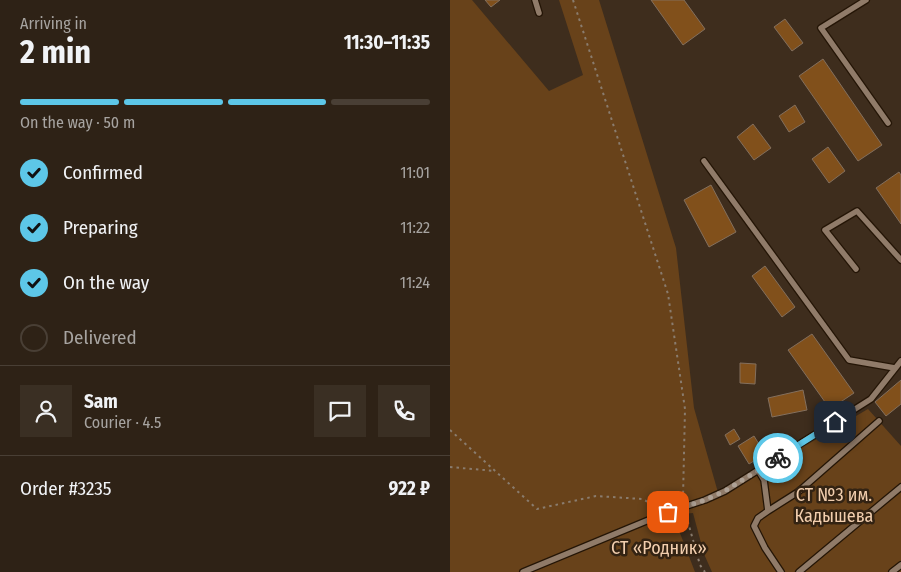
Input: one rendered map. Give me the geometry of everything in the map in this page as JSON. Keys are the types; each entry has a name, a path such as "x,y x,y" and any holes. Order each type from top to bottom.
{"lane":[{"path":"534,0 539,13"},
{"path":"866,0 821,28 888,123"},
{"path":"704,162 849,360 895,368"},
{"path":"856,269 825,230 857,211 901,260"},
{"path":"523,572 668,512 705,500 725,491 871,399 901,361"},
{"path":"781,572 765,548 754,526 758,518 798,492 879,421"},
{"path":"758,470 764,480 768,511"},
{"path":"799,572 901,487"},
{"path":"892,572 901,565"}],"path":[{"path":"573,0 668,294 685,409 683,507 700,565 704,572"},
{"path":"450,430 537,509 596,496 642,498 668,512"},
{"path":"450,467 495,471"}],"green space":[{"path":"450,0 472,0 549,91 583,75 559,0 599,0 676,248 694,408 719,496 868,409 901,446 901,572 712,572 704,554 693,513 673,515 695,572 450,572"}],"building":[{"path":"485,0 500,0 491,7"},
{"path":"651,0 684,0 705,29 683,45"},
{"path":"785,19 803,43 792,51 774,27"},
{"path":"823,59 882,145 858,161 799,76"},
{"path":"795,105 805,122 789,132 779,116"},
{"path":"753,124 771,148 754,160 737,137"},
{"path":"828,147 845,171 829,183 812,159"},
{"path":"899,172 901,175 901,224 876,188"},
{"path":"711,185 736,232 709,247 684,200"},
{"path":"765,266 795,307 782,317 752,276"},
{"path":"812,334 854,393 830,409 788,350"},
{"path":"740,363 756,364 755,384 740,383"},
{"path":"901,380 901,404 886,416 875,402"},
{"path":"803,390 807,410 772,417 768,398"},
{"path":"734,429 740,439 730,445 725,435"},
{"path":"754,436 765,454 749,464 738,446"}],"way so far":[{"path":"668,512 705,500 725,491 778,458"}],"route":[{"path":"778,458 835,422"}],"park label":[{"name":"СТ №3 им. Кадышева","path":"834,505"},
{"name":"СТ «Родник»","path":"659,548"}]}
